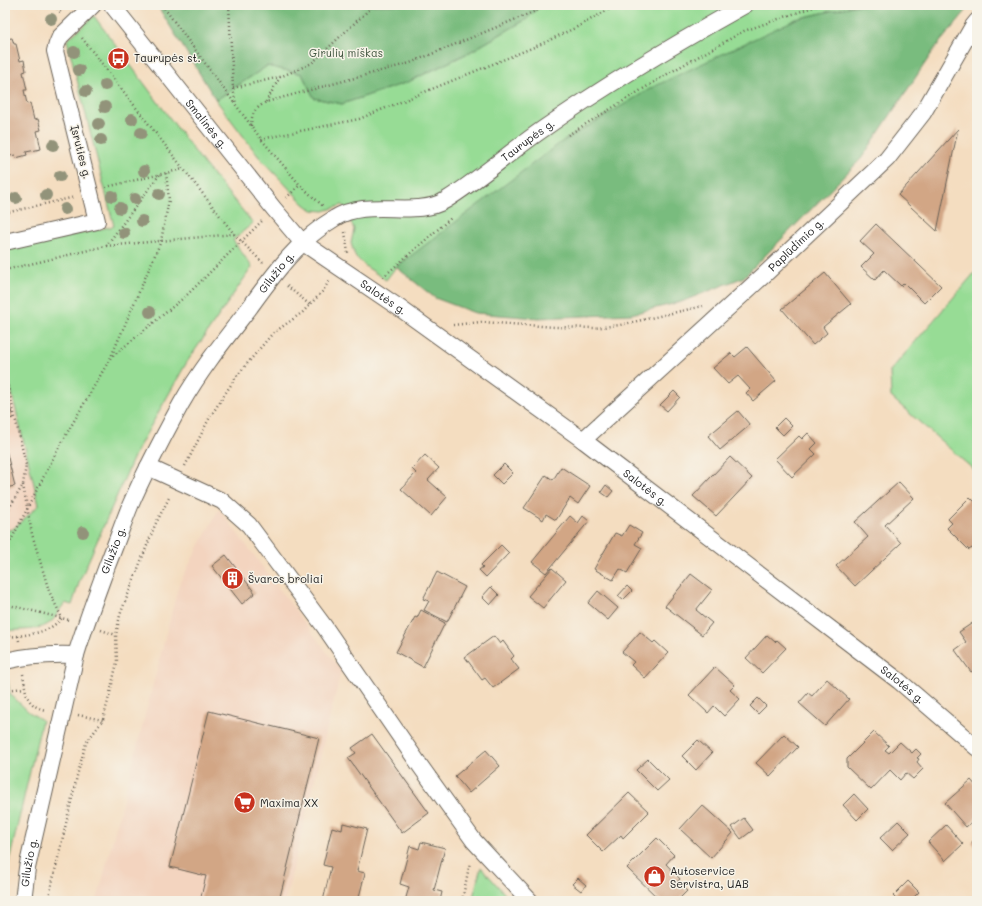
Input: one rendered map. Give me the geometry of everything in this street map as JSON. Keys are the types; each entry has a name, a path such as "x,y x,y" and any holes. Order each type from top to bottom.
{"street":[{"name":"Įsruties g.","path":"5,242 97,221 55,52 56,44 60,37 93,5"},
{"name":"Smalinės g.","path":"112,5 274,210 302,242"},
{"name":"Taurupės g.","path":"302,242 335,217 348,212 364,208 428,207 442,202 460,191 545,127 625,73 745,5"},
{"name":"Paplūdimio g.","path":"583,440 764,275 887,159 923,113 977,21"},
{"name":"Salotės g.","path":"302,242 427,327 583,440 899,681 977,748"},
{"name":"Gilužio g.","path":"23,901 27,868 76,655 85,625 127,514 148,467 182,403 203,369 274,274 302,242"},
{"path":"148,467 222,501 249,526 324,626 474,841 530,901"},
{"path":"5,661 21,657 50,654 76,655"}],"path":[{"path":"55,5 241,241 187,295 111,357"},
{"path":"162,5 251,127 300,185 335,217 346,234 348,253"},
{"path":"229,5 233,88 237,106"},
{"path":"233,88 280,77 312,63 374,5"},
{"path":"251,127 252,115 258,107 266,102 410,63 550,5"},
{"path":"261,139 359,119 538,45 577,27 617,5"},
{"path":"568,135 668,73 744,32 819,5"},
{"path":"266,102 280,77"},
{"path":"90,190 183,168"},
{"path":"5,552 59,447 111,357 161,241 169,200 166,173"},
{"path":"106,246 160,174"},
{"path":"370,288 455,215"},
{"path":"5,270 106,246 234,234"},
{"path":"48,901 86,743 103,720 118,662 116,635 120,615 155,525 210,417 236,377 272,334 303,312 331,280"},
{"path":"427,327 481,322 594,328 620,325 708,305"},
{"path":"5,374 26,465 23,485 32,534 49,591 62,618 5,604"},
{"path":"5,515 23,485"},
{"path":"5,637 18,636"},
{"path":"5,690 25,688"},
{"path":"462,901 474,841"}],"shaded area":[{"path":"5,365 39,505 13,529 5,531"},
{"path":"219,509 341,671 285,901 97,901 179,584"}],"green space":[{"name":"Girulių miškas","path":"157,5 541,5 527,19 468,53 408,82 342,104 314,98 302,74 267,66 216,100"},
{"path":"541,5 857,5 796,19 396,267 386,280 365,266 355,256 351,243 354,229 343,205 324,211 312,210 303,203 259,157 216,100 267,66 302,74 314,98 342,104 408,82 468,53 527,19"},
{"path":"857,5 971,5 936,47 861,159 744,277 681,302 631,314 537,318 475,313 435,298 396,267 560,143 653,87 796,19"},
{"path":"94,16 204,164 253,223 233,240 252,267 187,362 136,452 80,580 72,605 65,603 52,621 42,627 5,631 5,531 13,529 39,505 5,365 5,250 114,226 67,40"},
{"path":"977,270 977,468 974,470 891,397 890,371"},
{"path":"8,680 10,694 29,712 42,720 8,866 5,901 5,681"},
{"path":"481,867 511,901 472,901"}],"building":[{"path":"12,38 14,44 16,44 20,61 24,60 26,71 23,72 27,90 24,90 27,104 30,103 34,120 38,119 41,130 37,131 41,149 26,152 27,155 16,158 15,155 5,157 5,39"},
{"path":"958,129 937,231 898,195"},
{"path":"876,224 941,286 924,303 904,283 901,286 884,270 875,280 861,267 874,254 860,241"},
{"path":"825,273 851,304 823,327 827,333 813,345 782,309"},
{"path":"747,347 776,381 753,401 746,393 750,389 738,376 728,384 713,368 731,353 735,357"},
{"path":"5,388 13,418 5,420"},
{"path":"674,391 680,397 667,411 660,405"},
{"path":"738,411 750,425 720,450 708,436"},
{"path":"784,418 792,426 783,435 775,427"},
{"path":"808,433 817,443 811,449 816,454 792,477 775,459 799,436 802,439"},
{"path":"5,446 15,486 5,488"},
{"path":"425,455 439,468 428,480 447,497 431,516 401,489 416,473 412,469"},
{"path":"730,457 752,478 716,516 693,496"},
{"path":"504,464 513,473 502,484 493,475"},
{"path":"561,467 590,486 578,504 570,498 556,520 546,514 543,520 524,508 546,475 553,480"},
{"path":"899,482 914,498 885,525 901,543 855,586 836,566 868,537 855,522"},
{"path":"606,485 613,491 608,497 601,492"},
{"path":"970,497 977,504 977,553 972,548 969,550 947,528 952,523 948,519"},
{"path":"570,516 578,523 583,516 589,521 546,573 532,562"},
{"path":"629,525 642,533 635,544 642,548 627,573 620,569 613,580 594,569 615,533 622,536"},
{"path":"501,545 509,553 486,577 479,570 483,567 481,565"},
{"name":"Švaros broliai","path":"226,555 255,593 242,604 212,566"},
{"path":"552,568 566,580 543,608 528,596"},
{"path":"437,572 465,587 447,622 424,610 429,601 423,599"},
{"path":"691,574 712,590 696,610 712,623 702,635 665,606"},
{"path":"627,586 632,591 623,600 618,596"},
{"path":"491,587 499,595 490,605 482,597"},
{"path":"598,591 618,608 608,620 588,603"},
{"path":"421,610 445,623 423,667 396,652 415,617 417,618"},
{"path":"977,620 977,668 971,672 955,650 966,642 959,632"},
{"path":"640,632 653,643 655,641 668,653 645,678 631,665 634,662 622,652"},
{"path":"767,635 775,642 777,640 786,648 762,673 746,658"},
{"path":"494,636 500,644 503,641 514,656 511,659 519,669 493,688 485,678 482,680 465,657"},
{"path":"715,667 735,685 730,690 740,699 724,716 714,706 708,713 689,695"},
{"path":"827,679 849,699 825,726 799,703 808,693 812,696"},
{"path":"758,698 766,706 758,714 750,706"},
{"name":"Maxima XX","path":"209,711 319,738 279,901 200,901 206,876 170,867"},
{"path":"874,732 889,746 885,750 889,753 900,742 912,753 916,749 921,754 917,758 919,759 917,762 923,769 913,779 906,773 900,780 890,770 871,790 847,767 847,759"},
{"path":"372,734 429,813 402,833 348,758 356,753 352,748"},
{"path":"784,734 798,747 770,776 756,763"},
{"path":"698,740 712,753 696,770 682,756"},
{"path":"486,750 500,766 469,793 455,776"},
{"path":"648,759 669,780 657,791 636,770"},
{"path":"971,780 977,787 977,817 966,827 945,803"},
{"path":"629,793 649,812 623,838 621,835 603,852 586,835"},
{"path":"854,794 868,809 857,820 843,805"},
{"path":"702,805 733,833 711,858 680,829"},
{"path":"744,818 753,830 741,839 732,827"},
{"path":"898,821 910,833 892,850 880,838"},
{"path":"343,823 367,829 357,871 365,873 358,901 323,901 331,867 323,865 332,827 342,830"},
{"path":"946,825 963,844 945,861 928,842"},
{"path":"657,838 674,855 666,864 680,879 677,882 687,891 677,901 661,901 627,868"},
{"path":"977,838 977,848 972,842"},
{"path":"421,842 445,848 434,890 442,892 440,901 405,901 409,887 400,884 410,846 419,849"},
{"path":"578,878 586,885 581,891 572,884"},
{"path":"908,881 919,892 910,901 898,901 893,896"}],"place":[{"name":"Taurupės st.","path":"119,58"},
{"name":"Švaros broliai","path":"233,579"},
{"name":"Maxima XX","path":"245,803"},
{"name":"Autoservice Servistra, UAB","path":"654,877"}]}
